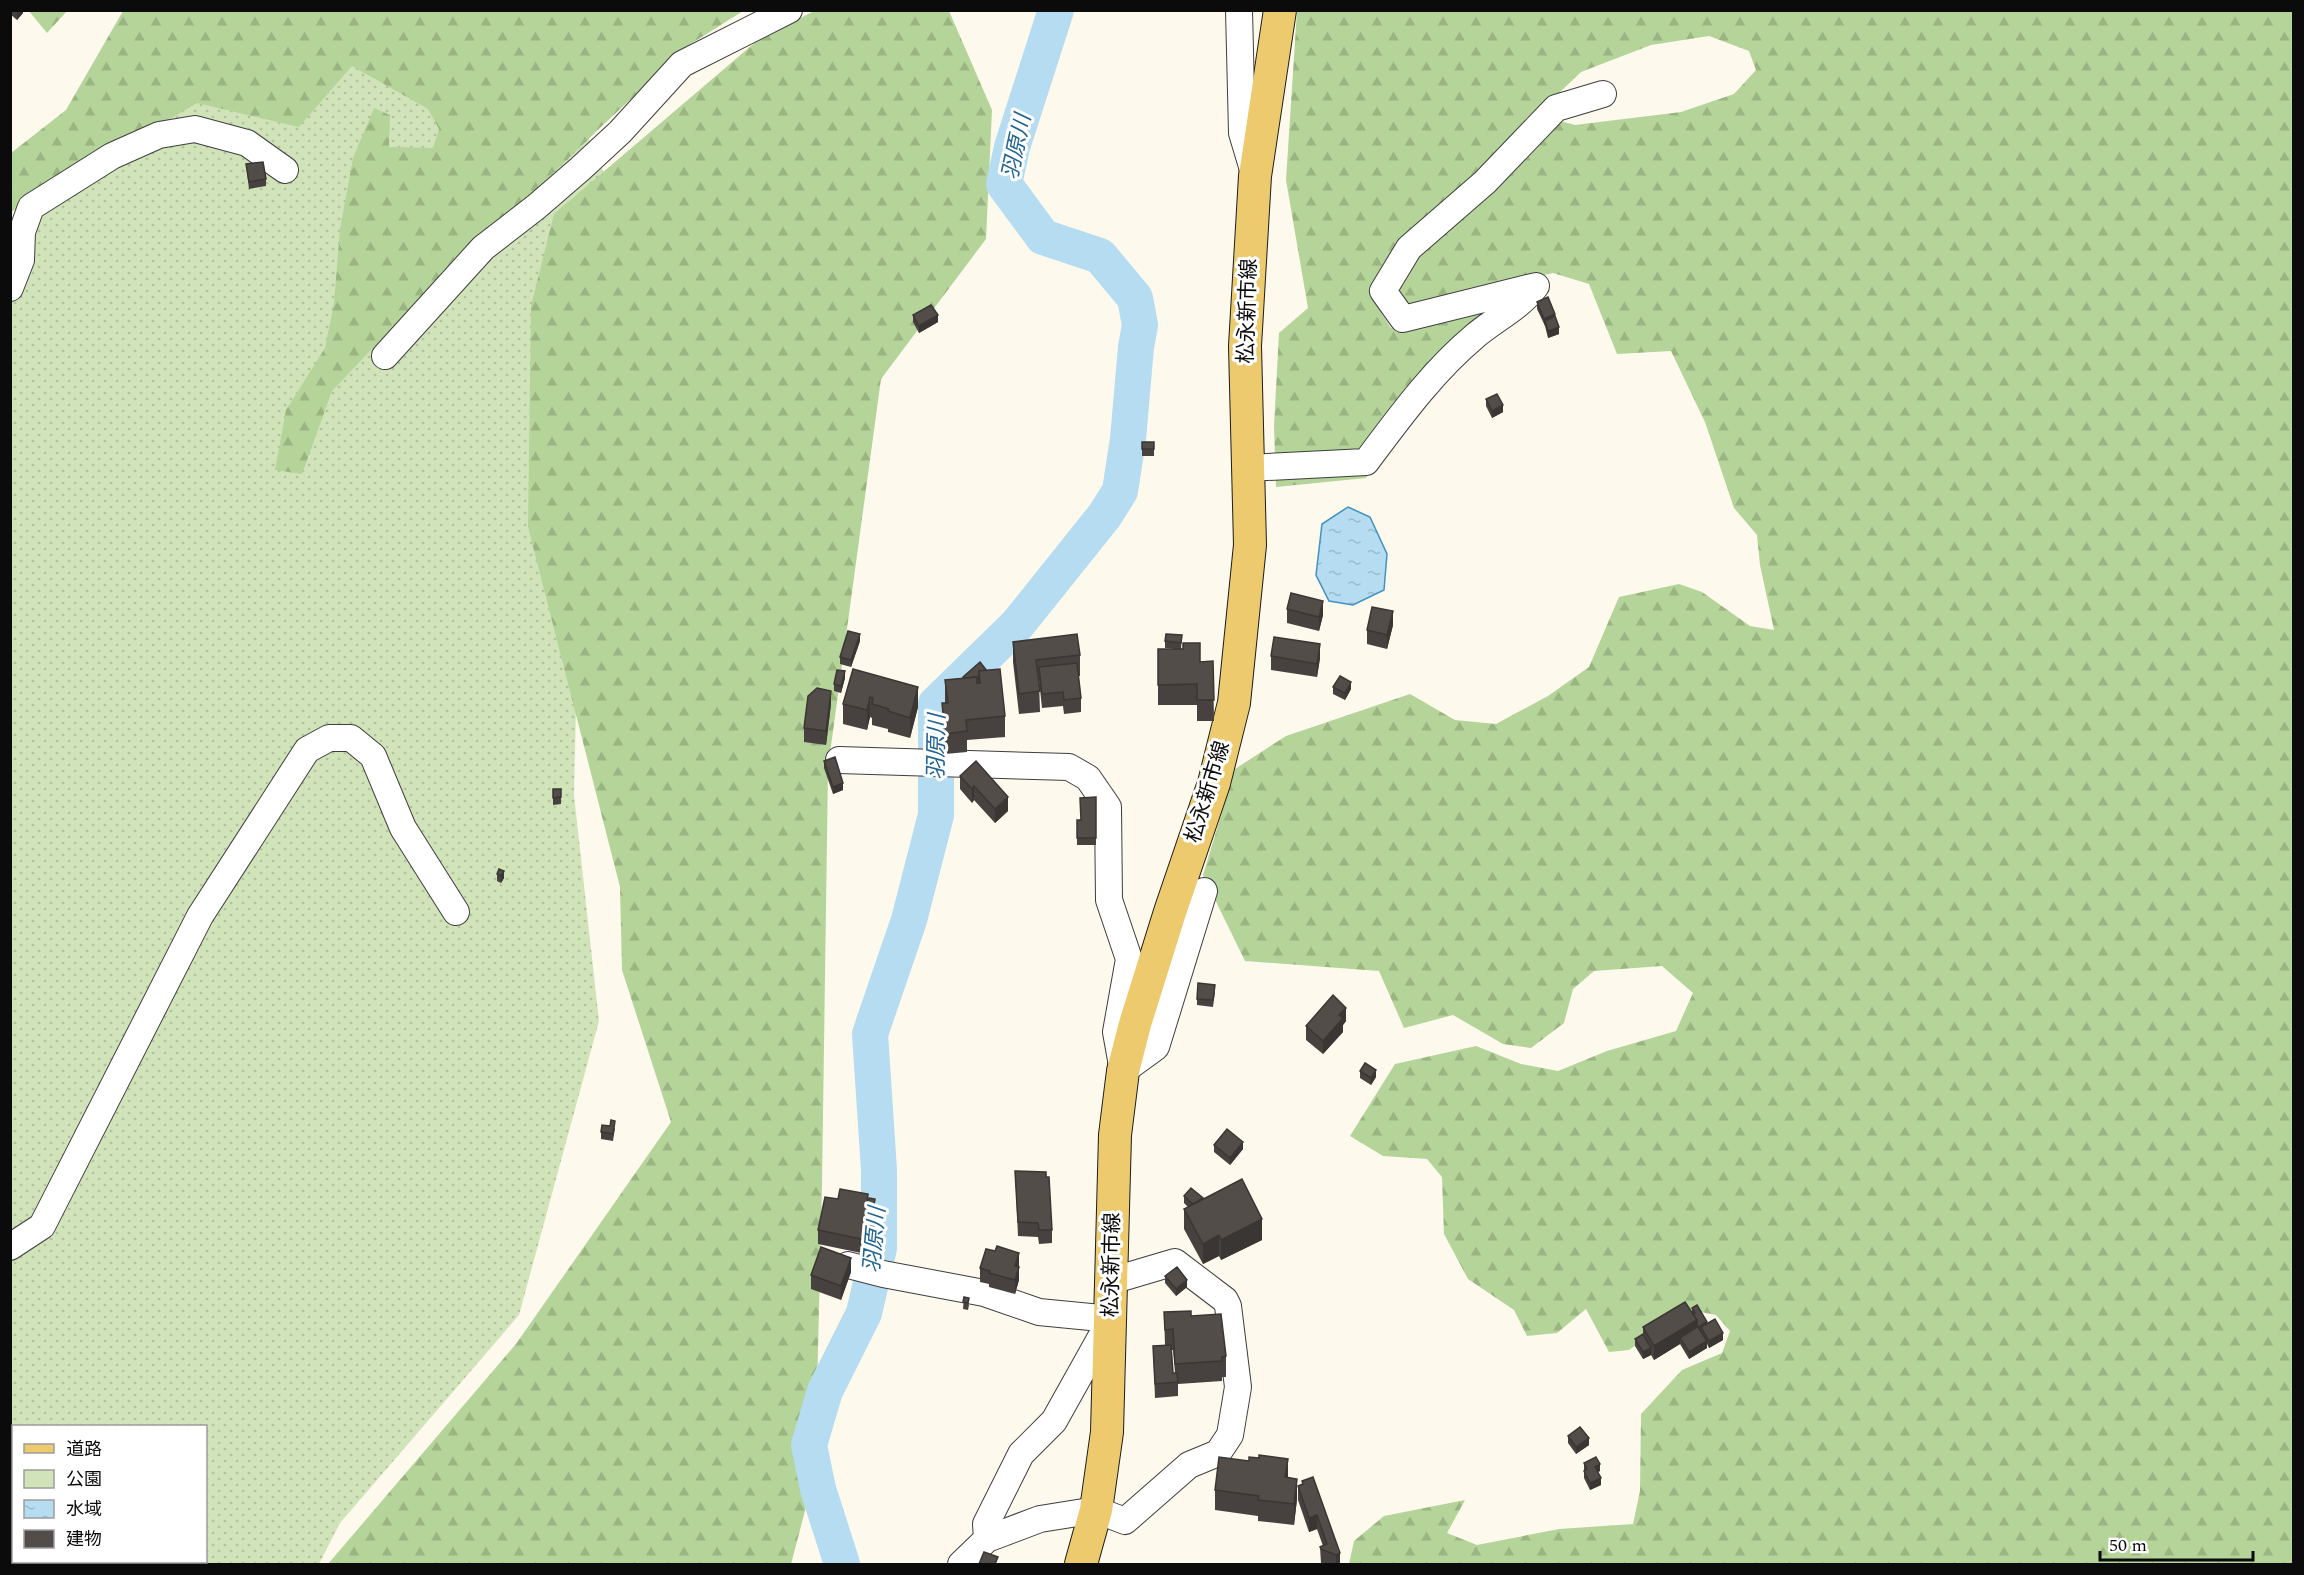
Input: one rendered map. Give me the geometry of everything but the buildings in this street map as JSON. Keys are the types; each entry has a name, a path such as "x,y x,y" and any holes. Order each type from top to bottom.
{"main road":[{"name":"松永新市線","path":"1080,1564 1096,1510 1107,1432 1115,1136 1123,1071 1135,1024 1170,912 1214,783 1234,703 1250,545 1245,346 1255,177 1280,10"}],"street":[{"path":"385,356 483,248 580,169 620,132 682,64 789,10"},
{"path":"1239,10 1242,133 1255,177"},
{"path":"1248,468 1366,462 1414,397 1474,336 1526,299 1536,286 1403,319 1383,291 1408,248 1485,182 1556,108 1603,94"},
{"path":"10,288 21,260 22,232 31,207 112,156 159,135 195,129 247,142 285,170"},
{"path":"10,1247 42,1226 201,916 307,750 329,738 351,738 373,756 403,828 456,912"},
{"path":"839,760 1069,767 1088,778 1108,807 1109,900 1129,959 1116,1032 1123,1071 1156,1047 1204,891"},
{"path":"961,1564 987,1539 1040,1519 1096,1510 1125,1521 1189,1465 1218,1453 1230,1435 1238,1387 1228,1306 1225,1300 1175,1262 1112,1281"},
{"path":"848,1265 984,1293 1039,1312 1111,1319 1054,1421 1021,1454 986,1524 987,1539"}],"green space":[{"path":"29,11 67,11 47,33"},
{"path":"123,11 743,11 689,45 387,333 332,391 302,474 275,470 286,410 325,348 334,303 340,229 353,158 374,108 390,115 389,147 433,148 439,129 428,109 352,66 299,127 197,103 11,212 11,153 66,110"},
{"path":"534,11 629,232 580,532 574,795 599,1021 519,1315 340,1523 319,1564 11,1564 11,265 113,79"},
{"path":"814,11 949,11 992,110 986,239 881,379 828,768 815,1473 791,1564 328,1564 516,1344 671,1122 622,970 620,887 528,527 531,306 554,214 758,40"},
{"path":"1297,11 2293,11 2293,1564 1349,1564 1354,1541 1384,1516 1465,1500 1447,1533 1477,1545 1559,1529 1633,1524 1640,1491 1641,1414 1682,1370 1722,1353 1730,1331 1716,1315 1686,1309 1629,1350 1609,1352 1586,1309 1557,1333 1527,1336 1514,1310 1468,1279 1444,1234 1442,1177 1427,1159 1383,1156 1350,1136 1395,1064 1476,1046 1521,1064 1558,1071 1607,1051 1676,1031 1693,993 1662,966 1594,971 1573,989 1564,1023 1531,1048 1503,1044 1453,1015 1404,1028 1379,971 1245,961 1203,875 1235,769 1286,736 1410,694 1455,720 1496,724 1548,696 1589,667 1619,597 1679,584 1702,592 1750,626 1774,630 1760,565 1757,535 1734,508 1705,422 1671,351 1617,354 1589,284 1553,273 1406,306 1397,284 1409,259 1560,121 1575,125 1681,112 1734,94 1756,70 1749,51 1709,36 1651,45 1581,72 1399,245 1374,281 1375,303 1391,328 1502,304 1460,331 1416,413 1366,478 1276,487 1274,426 1279,333 1308,308 1286,180"}],"water":[{"path":"1348,507 1370,517 1387,554 1384,590 1353,605 1329,601 1316,575 1322,524"}],"waterway":[{"name":"羽原川","path":"842,1564 818,1489 809,1445 825,1391 864,1313 879,1248 879,1170 870,1034 909,920 936,815 936,704 1017,625 1105,515 1120,491 1128,439 1140,325 1135,298 1100,256 1043,237 1004,184 1012,147 1056,10"}]}
